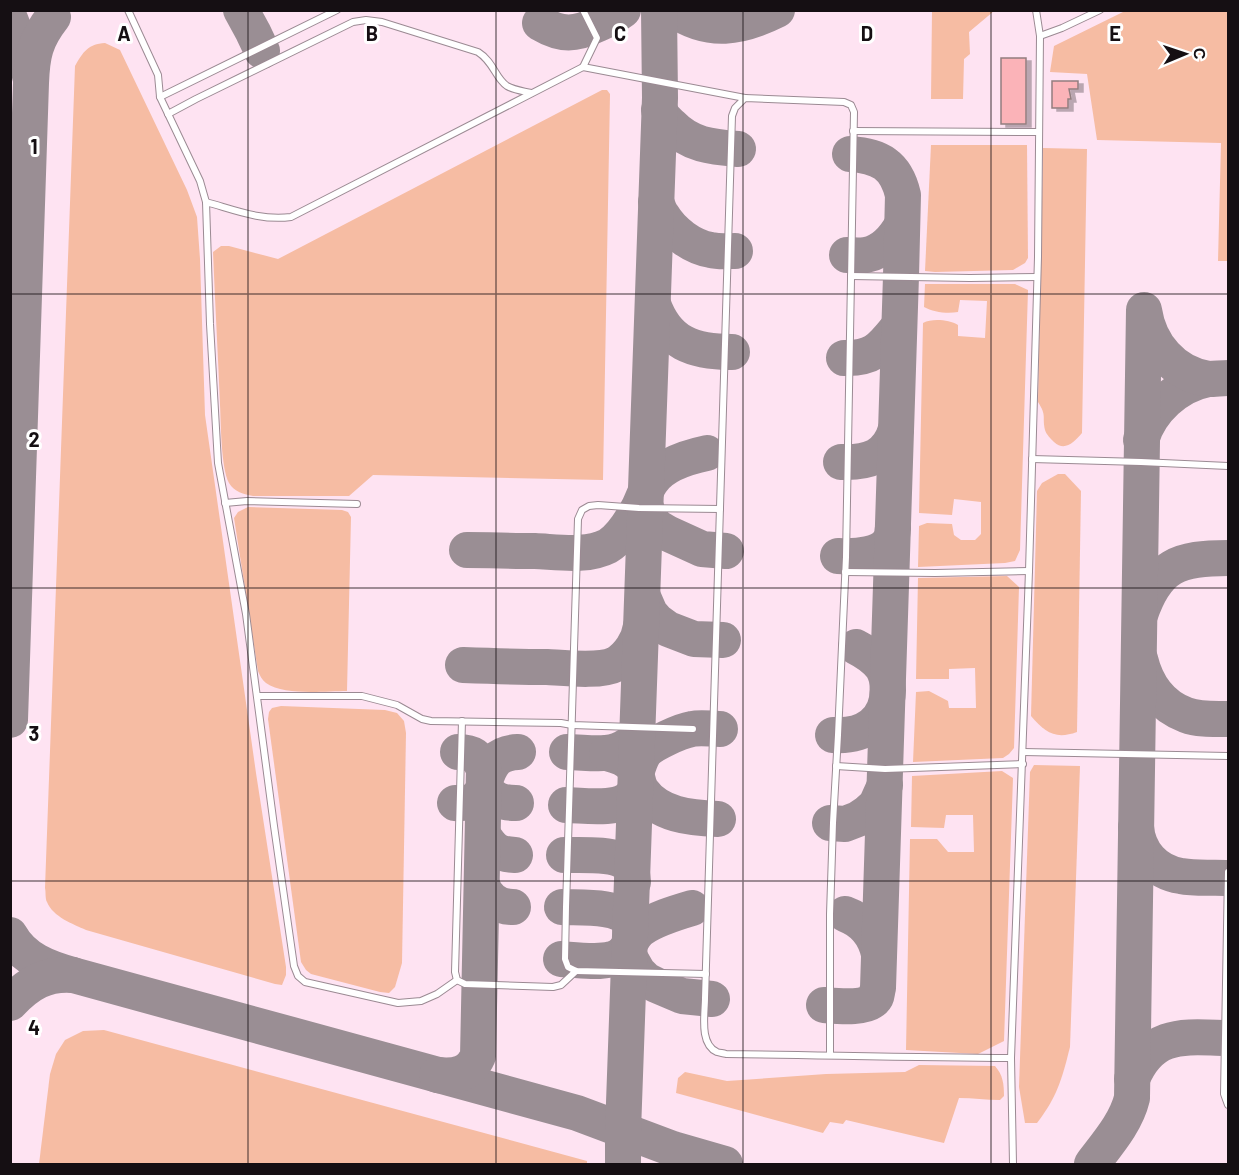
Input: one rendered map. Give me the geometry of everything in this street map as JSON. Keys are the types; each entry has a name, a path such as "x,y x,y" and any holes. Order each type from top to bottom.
{"lane":[{"path":"128,10 158,75 160,97 200,181 206,202 216,447 246,614 294,966 298,976 305,982 398,1003 421,1001 457,980"},
{"path":"160,97 338,10"},
{"path":"206,202 261,218 291,217 583,67 597,38 583,10"},
{"path":"1013,1164 1011,1058 1023,764 1037,277 1040,36 1036,10"},
{"path":"1040,36 1100,10"},
{"path":"168,114 353,22 366,20 382,22 478,52 486,57 506,85 516,90 532,93"},
{"path":"583,67 745,99 844,102 851,105 854,112 845,572 830,914 830,1055"},
{"path":"745,99 735,108 732,116 706,974 705,1033 707,1044 716,1052 726,1054 1011,1058"},
{"path":"853,131 1039,132"},
{"path":"851,276 1037,277"},
{"path":"1032,459 1228,466"},
{"path":"225,503 247,501 357,504"},
{"path":"706,974 576,970 568,967 565,959 578,519 582,510 598,505 720,509"},
{"path":"845,572 1029,571"},
{"path":"258,696 362,696 398,705 422,719 431,721 561,723 693,729"},
{"path":"462,721 455,972 457,980 465,984 553,987 561,985 576,970"},
{"path":"1023,752 1228,756"},
{"path":"836,766 906,768 1023,764"},
{"path":"1228,872 1224,1094 1228,1105"}],"shaded area":[{"path":"10,11 1228,11 1228,1164 11,1164"},
{"path":"932,11 994,11 969,32 970,54 964,59 963,99 931,99"},
{"path":"1125,11 1228,11 1228,261 1218,261 1221,143 1097,140 1087,74 1050,72 1054,46"},
{"path":"105,43 120,50 187,190 197,217 205,415 286,967 282,985 86,930 59,916 46,899 75,66 87,50 94,45"},
{"path":"602,90 607,90 610,94 603,480 373,475 349,496 253,496 234,489 226,476 222,446 213,252 221,246 229,246 278,259"},
{"path":"931,145 1027,145 1028,258 1025,263 1013,270 925,271"},
{"path":"1043,148 1087,149 1082,433 1066,446 1058,445 1046,433 1043,413 1038,402"},
{"path":"925,284 1015,284 1028,290 1020,550 1015,561 918,567 919,526 927,523 952,524 954,535 961,540 975,540 981,534 981,502 954,499 952,515 919,513 923,323 936,320 950,322 958,325 958,336 985,338 987,301 960,300 958,312 945,313 932,310 924,307"},
{"path":"1058,474 1065,474 1081,491 1077,732 1062,735 1046,730 1031,716 1037,491 1042,483"},
{"path":"248,507 342,510 348,512 351,517 347,691 283,690 266,683 260,676 234,518 238,512"},
{"path":"1007,576 1019,587 1014,748 1003,758 913,762 916,692 929,691 948,701 949,708 976,708 975,668 949,669 949,679 916,679 918,578"},
{"path":"281,706 385,710 397,713 404,721 406,733 402,963 395,987 389,993 311,974 301,962 268,719 272,708"},
{"path":"1034,765 1080,766 1070,1047 1061,1078 1049,1105 1037,1123 1025,1123 1019,1087 1030,772"},
{"path":"1002,771 1013,778 1004,1041 978,1054 906,1050 910,839 937,839 948,852 974,852 973,815 946,815 944,828 911,827 912,776"},
{"path":"104,1030 587,1161 587,1164 39,1164 50,1074 56,1054 65,1040 83,1031"},
{"path":"919,1065 995,1066 1000,1073 1004,1096 1000,1100 959,1098 944,1143 846,1120 843,1124 830,1122 823,1133 676,1093 678,1078 685,1072 727,1081 826,1074 905,1072"}],"building":[{"path":"1001,58 1026,58 1026,124 1001,124"},
{"path":"1052,81 1078,81 1078,89 1069,89 1071,99 1068,99 1068,108 1052,108"}],"taxiway":[{"path":"241,10 262,51"},
{"path":"540,23 562,32 575,32 590,28 623,10"},
{"path":"623,1164 660,98 659,10"},
{"path":"674,10 700,23 725,26 751,21 777,10"},
{"path":"10,720 31,73 38,41 53,17"},
{"path":"10,19 30,76"},
{"path":"659,110 678,132 693,141 710,146 738,149"},
{"path":"824,1005 860,1006 867,1004 876,997 878,988 901,276 903,195 900,185 896,176 885,164 870,157 850,154"},
{"path":"656,202 666,221 683,238 714,251 735,251"},
{"path":"847,255 864,255 878,251 892,240 902,225"},
{"path":"653,304 666,328 683,343 705,350 732,352"},
{"path":"1092,1164 1121,1125 1132,1098 1144,310 1157,345 1174,364 1196,376 1209,379 1228,378"},
{"path":"844,358 863,357 876,351 899,326"},
{"path":"1141,440 1151,419 1166,400 1186,387 1208,379"},
{"path":"841,462 860,461 876,456 888,446 896,429"},
{"path":"467,550 572,553 591,552 608,546 626,528 656,476 676,463 707,453"},
{"path":"646,508 657,527 669,534 702,549 726,551"},
{"path":"838,556 868,554 882,549 892,537 893,528"},
{"path":"1140,615 1154,585 1172,568 1196,560 1228,558"},
{"path":"643,597 650,613 668,629 694,639 723,640"},
{"path":"463,665 601,668 621,661 636,643 641,626"},
{"path":"833,735 855,733 872,725 878,719 887,701 888,684 884,670 867,653 856,647"},
{"path":"1140,659 1146,677 1156,693 1169,706 1191,717 1228,719"},
{"path":"636,774 645,752 660,742 692,729 720,729"},
{"path":"567,752 607,753 628,745"},
{"path":"437,1075 462,1073 471,1067 478,1056 484,770 480,761 474,756 458,752"},
{"path":"485,781 496,760 505,754 518,752"},
{"path":"607,753 620,757 631,765 642,791 657,805 676,814 718,819"},
{"path":"830,823 845,824 867,813 876,805 885,785"},
{"path":"455,803 472,801 484,788 498,800 516,803"},
{"path":"566,805 616,805 632,796 636,788"},
{"path":"1136,827 1144,852 1163,870 1187,877 1228,878"},
{"path":"483,835 496,850 504,854 515,855"},
{"path":"564,855 597,855 622,860 630,868 633,882"},
{"path":"482,885 494,901 503,906 513,907"},
{"path":"562,907 598,908 616,912 628,920 631,934"},
{"path":"561,959 594,961 618,957 626,950 637,933 647,925 692,908"},
{"path":"845,914 868,930 879,954"},
{"path":"10,935 29,956 46,966 73,975"},
{"path":"630,958 646,980 682,996 712,999"},
{"path":"10,1003 38,981 54,976 73,975 577,1113 673,1149 725,1164"},
{"path":"1132,1079 1149,1052 1171,1040 1197,1037 1228,1038"}]}
